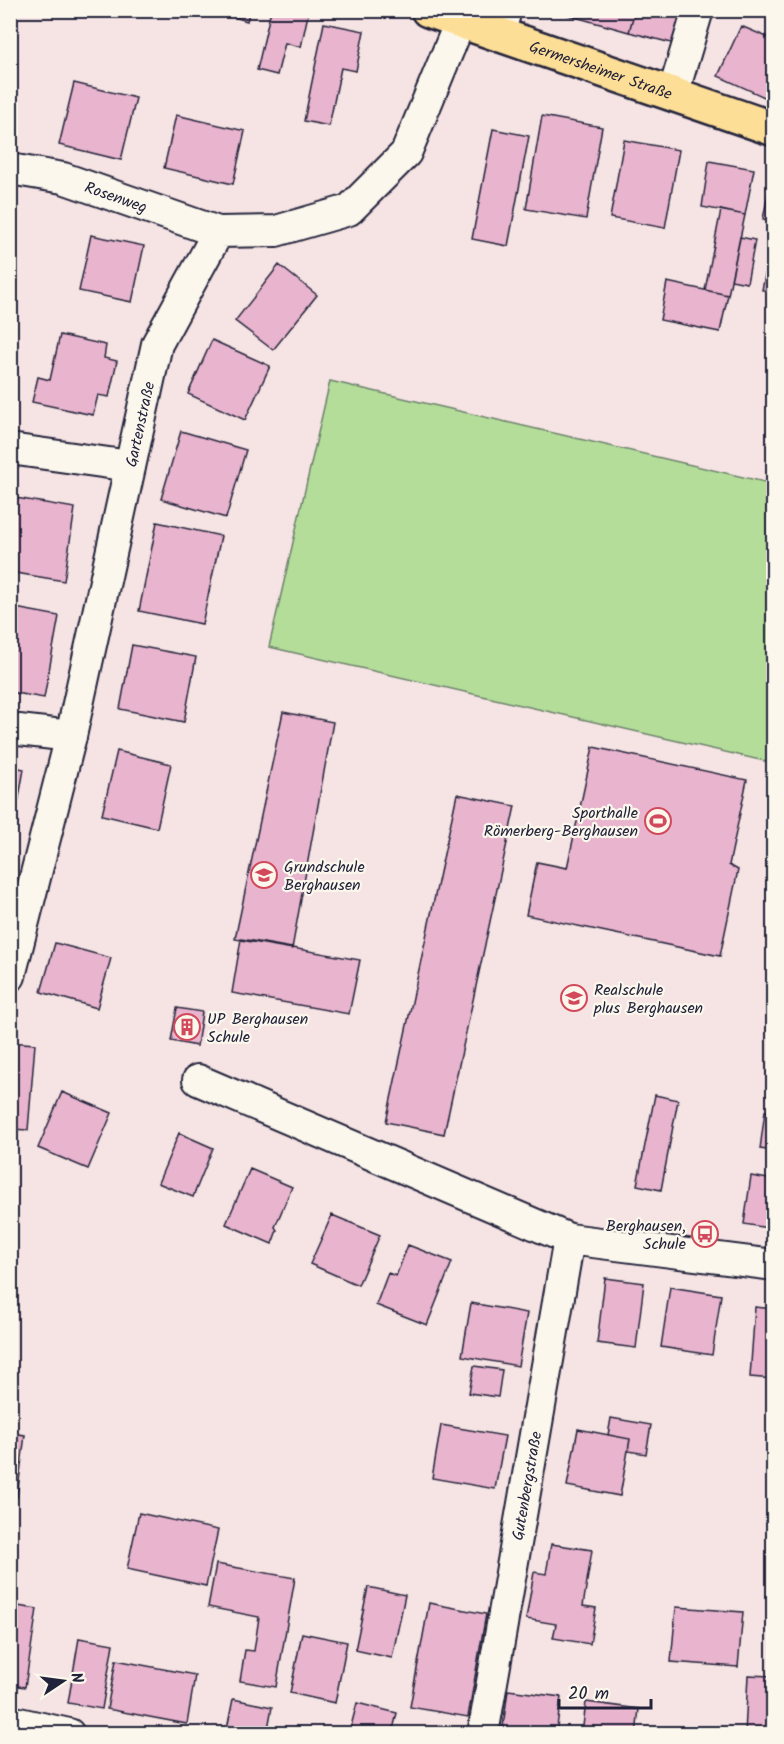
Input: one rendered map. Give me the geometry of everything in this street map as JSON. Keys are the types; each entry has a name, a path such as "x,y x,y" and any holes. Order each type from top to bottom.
{"main road":[{"name":"Germersheimer Straße","path":"428,10 460,22 502,23 673,94 774,129"}],"street":[{"path":"673,94 698,10"},
{"path":"218,232 276,231 349,210 406,153 460,22"},
{"name":"Rosenweg","path":"10,169 63,178 218,232"},
{"name":"Gartenstraße","path":"10,976 71,736 157,344 218,232"},
{"path":"10,449 130,466"},
{"path":"10,729 71,736"},
{"path":"198,1080 569,1239 774,1265"},
{"name":"Gutenbergstraße","path":"483,1734 569,1239"},
{"path":"10,1721 69,1734"}],"green space":[{"path":"330,381 773,484 773,763 269,647"}],"building":[{"path":"212,10 250,10 247,21"},
{"path":"271,10 309,10 301,47 285,43 277,75 257,70"},
{"path":"551,10 577,10 575,17"},
{"path":"577,10 635,10 629,32 575,17"},
{"path":"635,10 692,10 683,46 629,32"},
{"path":"324,23 364,31 356,71 341,68 329,126 304,121"},
{"path":"741,26 774,40 771,100 718,76"},
{"path":"10,71 16,72 10,98"},
{"path":"74,83 136,98 121,160 59,145"},
{"path":"176,115 245,131 233,184 164,168"},
{"path":"542,116 602,127 586,219 526,209"},
{"path":"493,129 529,136 508,246 472,239"},
{"path":"624,140 679,150 665,228 610,218"},
{"path":"709,161 754,169 745,215 702,207"},
{"path":"774,165 774,221 763,219"},
{"path":"721,210 745,215 728,295 705,290"},
{"path":"774,233 774,292 762,290"},
{"path":"91,235 144,246 132,302 79,291"},
{"path":"740,237 755,240 747,283 731,280"},
{"path":"279,265 317,295 273,350 235,321"},
{"path":"667,282 728,295 720,332 660,320"},
{"path":"60,335 106,345 104,358 117,361 109,397 98,395 93,415 32,402 38,377 50,380"},
{"path":"212,340 270,366 245,420 188,394"},
{"path":"181,431 246,450 226,518 161,499"},
{"path":"10,497 75,508 64,581 10,572"},
{"path":"157,522 221,536 202,624 139,611"},
{"path":"10,607 59,616 44,698 10,692"},
{"path":"132,645 196,657 184,722 120,709"},
{"path":"283,712 333,722 292,949 235,939"},
{"name":"Sporthalle Römerberg-Berghausen","path":"593,747 747,780 729,865 738,870 720,956 526,915 537,862 567,868"},
{"path":"117,751 171,764 157,828 102,815"},
{"path":"10,766 24,769 11,843 10,843"},
{"path":"457,794 515,806 444,1134 386,1122"},
{"path":"241,939 360,960 349,1014 232,993"},
{"path":"55,943 111,958 97,1008 41,992"},
{"path":"774,974 774,1013 770,1013"},
{"name":"UP Berghausen Schule","path":"177,1008 202,1012 197,1046 171,1041"},
{"path":"10,1042 35,1044 28,1130 10,1129"},
{"path":"774,1045 774,1078 768,1077"},
{"path":"62,1092 112,1113 88,1169 38,1148"},
{"path":"655,1095 678,1100 661,1190 637,1185"},
{"path":"765,1111 774,1112 774,1151 760,1149"},
{"path":"179,1133 213,1148 193,1197 158,1183"},
{"path":"250,1169 292,1187 275,1227 277,1230 272,1244 226,1224"},
{"path":"751,1176 774,1180 774,1229 744,1224"},
{"path":"332,1215 380,1235 358,1285 310,1264"},
{"path":"408,1245 452,1262 427,1325 376,1305 388,1273 396,1276"},
{"path":"605,1278 644,1283 636,1348 597,1343"},
{"path":"670,1287 721,1295 712,1355 661,1347"},
{"path":"471,1303 527,1313 518,1366 462,1356"},
{"path":"755,1307 774,1309 774,1379 750,1377"},
{"path":"474,1366 502,1370 498,1397 469,1393"},
{"path":"611,1418 651,1425 646,1454 628,1451 630,1439 608,1435"},
{"path":"441,1425 505,1436 495,1489 432,1478"},
{"path":"578,1429 630,1439 620,1496 567,1486"},
{"path":"10,1433 25,1435 17,1497 10,1496"},
{"path":"139,1513 218,1530 206,1586 127,1569"},
{"path":"551,1544 592,1550 583,1606 596,1608 590,1644 553,1638 556,1624 526,1619 534,1572 546,1574"},
{"path":"216,1564 295,1578 276,1687 240,1681 245,1650 254,1651 259,1617 208,1607"},
{"path":"368,1587 405,1595 392,1658 355,1650"},
{"path":"429,1603 486,1614 468,1717 410,1707"},
{"path":"11,1605 37,1609 25,1687 10,1685"},
{"path":"676,1607 743,1612 738,1667 671,1662"},
{"path":"302,1633 347,1642 335,1703 290,1693"},
{"path":"79,1638 113,1644 102,1709 68,1703"},
{"path":"116,1660 195,1675 187,1724 107,1709"},
{"path":"748,1675 774,1676 773,1723 768,1723 767,1734 745,1734"},
{"path":"508,1690 561,1697 556,1734 502,1734"},
{"path":"233,1699 272,1707 267,1734 226,1734"},
{"path":"586,1702 639,1709 636,1734 582,1734"},
{"path":"357,1703 397,1713 392,1734 349,1734"},
{"path":"293,1727 322,1734 291,1734"}],"place":[{"name":"Sporthalle Römerberg-Berghausen","path":"658,821"},
{"name":"Grundschule Berghausen","path":"264,875"},
{"name":"Realschule plus Berghausen","path":"574,998"},
{"name":"UP Berghausen Schule","path":"187,1027"},
{"name":"Berghausen, Schule","path":"705,1234"}]}
